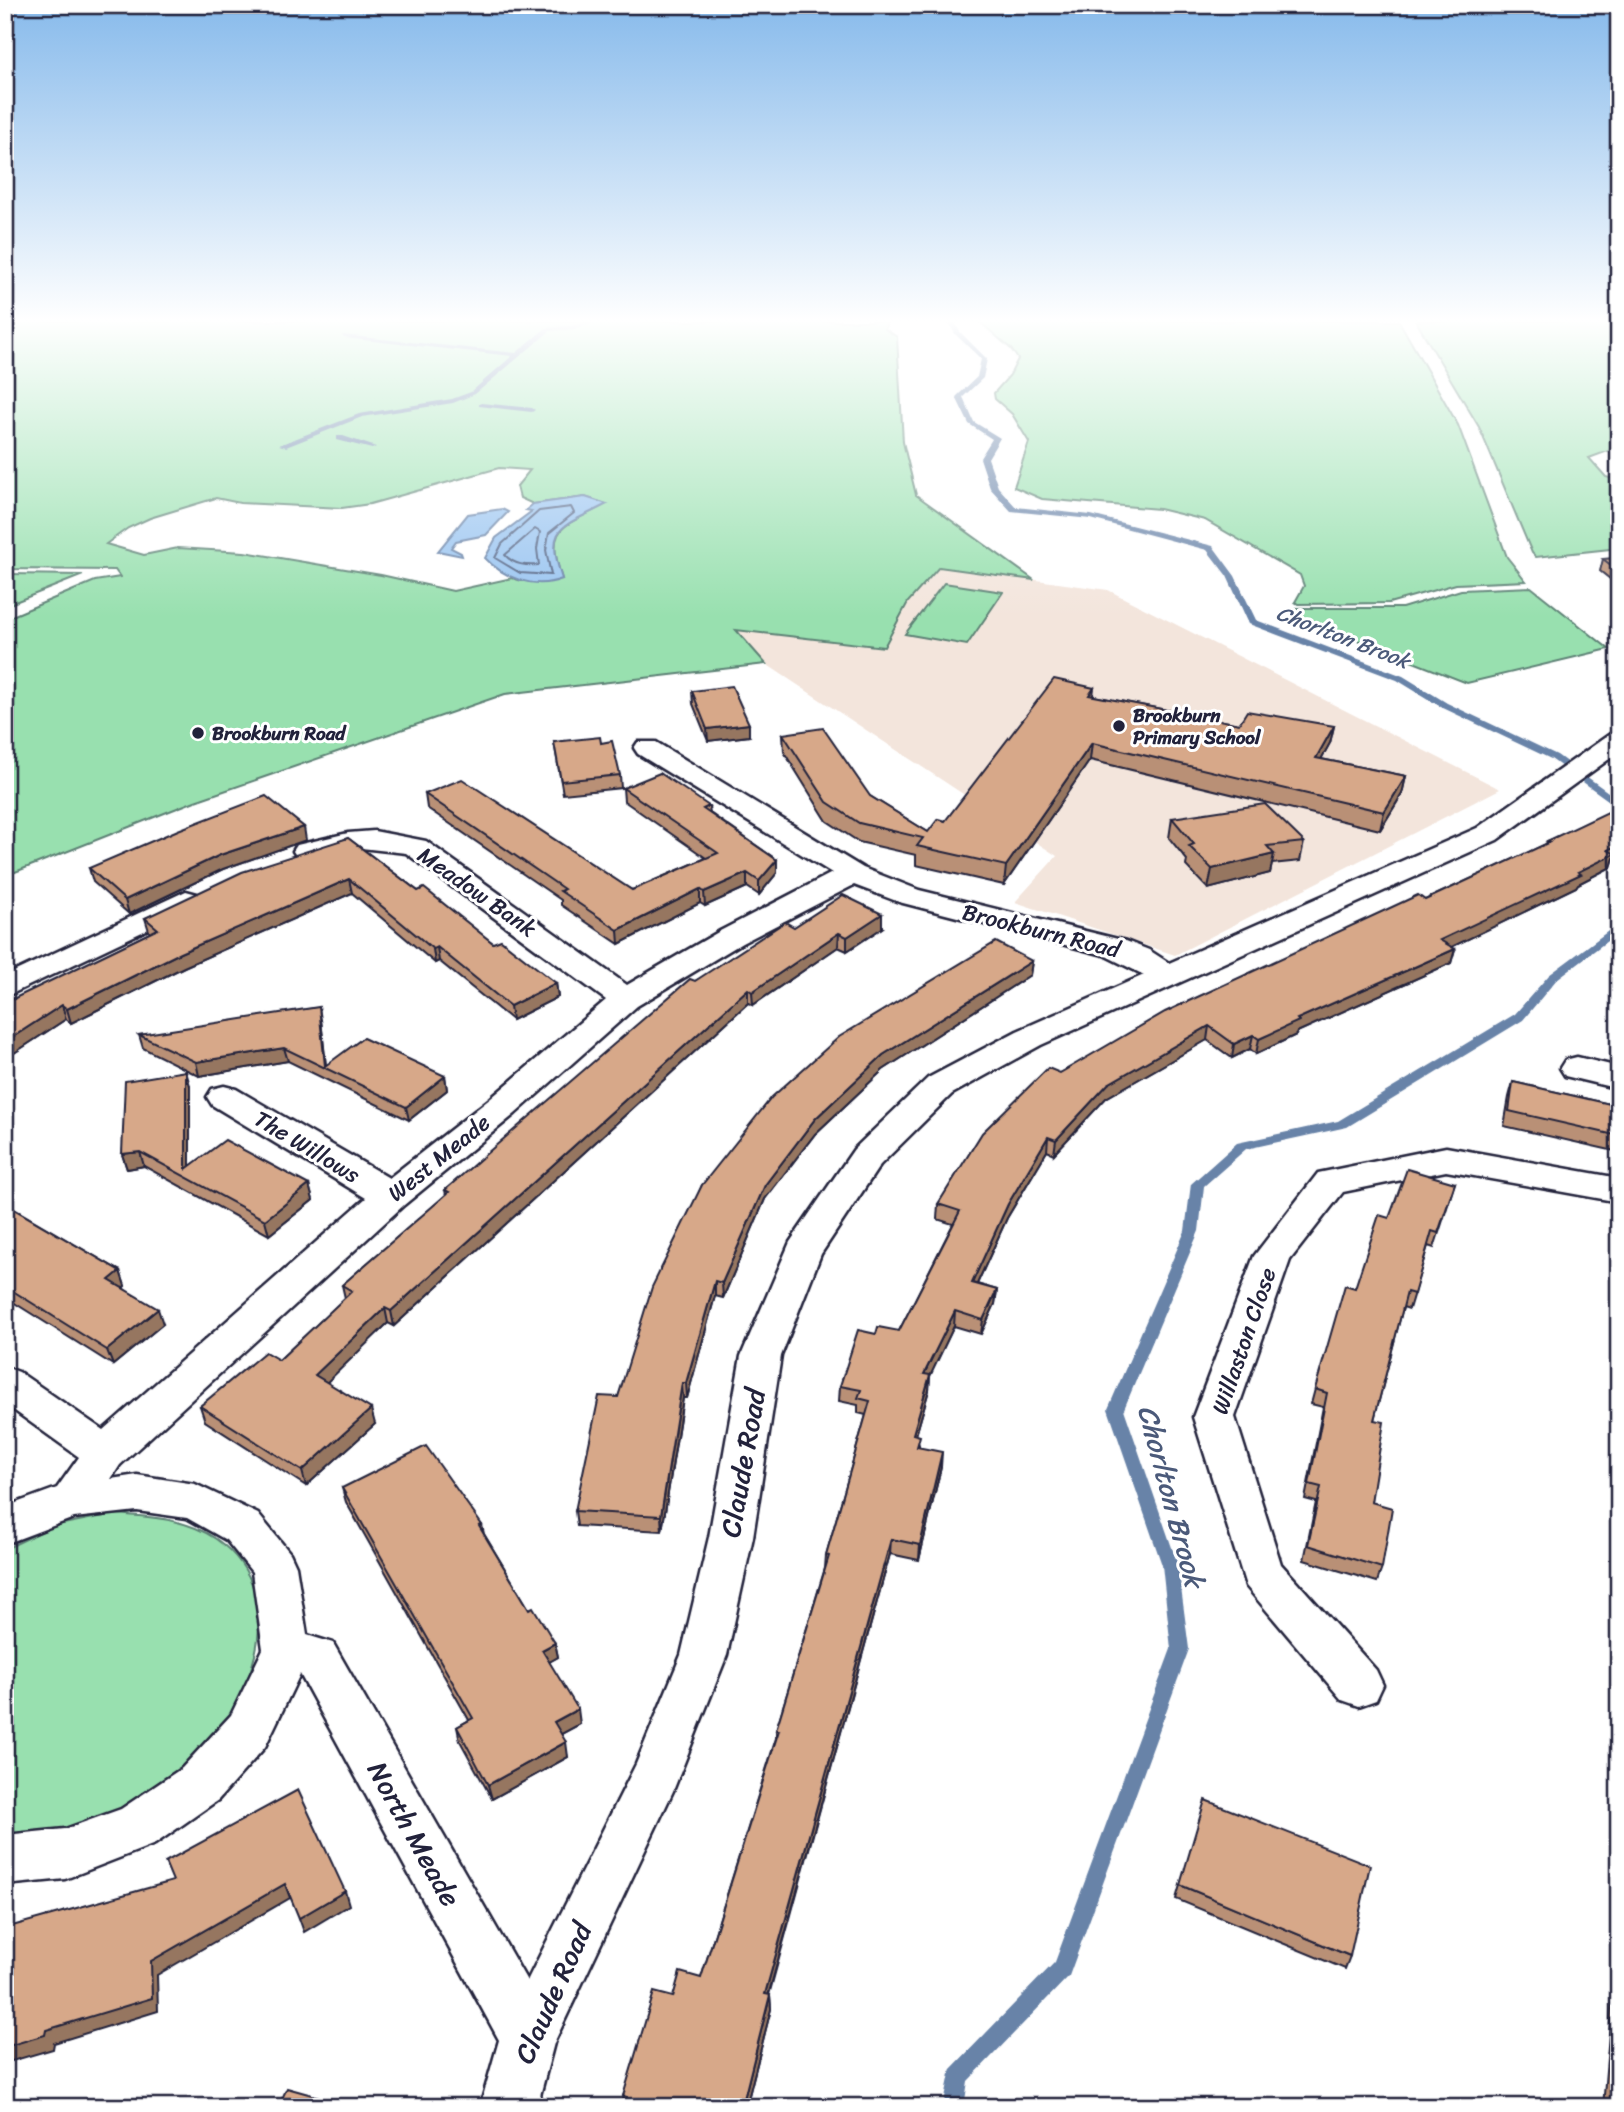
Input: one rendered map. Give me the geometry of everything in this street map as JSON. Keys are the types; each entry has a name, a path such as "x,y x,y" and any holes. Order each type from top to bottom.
{"street":[{"path":"1167,976 1457,850 1487,834 1584,763 1616,745"},
{"name":"Brookburn Road","path":"647,748 853,874 909,897 1115,948 1138,957 1167,976"},
{"name":"Meadow Bank","path":"282,859 353,838 398,841 416,847 626,999"},
{"name":"West Meade","path":"72,1501 105,1453 391,1196 503,1107 626,999 732,937 853,874"},
{"path":"5,988 209,889"},
{"name":"Claude Road","path":"508,2107 528,2037 656,1775 704,1654 731,1537 761,1356 803,1251 867,1157 940,1086 1029,1038 1167,976"},
{"path":"1577,1068 1619,1078"},
{"name":"The Willows","path":"224,1097 391,1196"},
{"name":"Willaston Close","path":"1359,1685 1262,1573 1213,1416 1273,1256 1331,1182 1446,1159 1619,1189"},
{"path":"5,1383 105,1453"},
{"path":"5,1526 72,1501 136,1493 195,1502 242,1527 274,1566 286,1649 248,1731 200,1784 137,1827 65,1854 5,1860"},
{"name":"North Meade","path":"286,1649 316,1658 528,2037"}],"shaded area":[{"name":"Brookburn Primary School","path":"742,539 1108,590 1500,789 1175,955 1015,902 1057,856 766,664 688,578"}],"green space":[{"path":"5,420 902,420 903,442 916,495 1034,580 939,567 908,602 884,647 736,630 766,664 505,694 195,801 5,876 5,619 95,581 120,577 115,570 5,569","holes":["499,468 530,470 517,486 520,498 533,504 585,497 606,504 561,530 556,548 562,579 522,581 512,578 453,591 381,575 244,552 178,548 144,555 106,544 128,528 150,518 216,498 240,503 342,508 370,504"]},
{"path":"1015,420 1455,420 1507,557 1526,581 1456,584 1389,603 1298,604 1295,602 1304,586 1300,575 1205,520 1159,509 1042,499 1014,487 1029,442"},
{"path":"1475,420 1619,420 1619,442 1611,450 1589,458 1606,477 1619,480 1619,548 1536,557"},
{"path":"5,574 8,574 83,575 5,606"},
{"path":"944,583 1003,592 967,645 905,634"},
{"path":"1531,587 1609,649 1467,683 1298,617 1296,608 1402,608 1461,590"},
{"path":"114,1514 167,1520 192,1527 216,1539 241,1563 255,1592 259,1623 255,1655 244,1687 228,1718 208,1745 173,1777 145,1796 84,1823 45,1832 5,1834 5,1549 53,1526"}],"water":[{"path":"585,497 607,504 568,524 556,537 557,561 562,579 541,583 520,580 501,571 485,558 496,538 532,511 526,510 533,504"},
{"path":"502,509 508,512 486,535 456,541 451,548 462,556 438,551 468,514"}],"building":[{"path":"1619,558 1619,571 1603,559"},
{"path":"1054,679 1094,688 1089,695 1239,724 1247,711 1334,726 1316,758 1406,776 1384,812 1092,743 1006,866 917,846 923,838 859,823 827,802 783,734 823,728 870,796 928,832 938,819 945,821"},
{"path":"732,686 749,724 707,729 692,691"},
{"path":"600,737 601,743 612,741 620,775 561,781 554,742"},
{"path":"660,773 709,806 703,809 777,860 759,881 747,873 704,892 700,889 618,930 560,891 564,889 425,794 462,779 632,890 718,853 623,788"},
{"path":"266,796 304,827 220,855 125,900 89,868 178,830"},
{"path":"1265,804 1304,842 1267,846 1274,854 1212,869 1189,846 1194,844 1172,818"},
{"path":"1612,810 1619,813 1619,844 1608,850 1615,854 1578,872 1581,874 1440,940 1455,949 1297,1019 1299,1021 1259,1039 1253,1035 1234,1044 1209,1026 1108,1084 1056,1140 1048,1137 1008,1204 972,1283 997,1290 983,1320 955,1311 924,1374 930,1375 913,1434 920,1436 917,1447 942,1452 920,1545 891,1539 765,1994 770,1995 742,2107 626,2107 627,2097 623,2096 654,1992 673,1997 680,1972 701,1978 779,1730 776,1730 829,1556 826,1555 870,1401 858,1398 861,1390 840,1386 858,1330 876,1334 878,1327 899,1331 960,1211 938,1204 982,1133 1048,1068 1060,1073 1165,1012 1418,895 1425,900"},
{"path":"348,838 418,891 424,888 493,943 501,940 556,983 510,1006 437,947 433,949 349,879 180,953 67,1009 62,1005 5,1042 5,1004 158,929 145,918 242,872"},
{"path":"843,895 882,914 847,937 839,933 752,992 748,989 391,1311 385,1308 315,1375 371,1409 302,1471 200,1406 265,1352 279,1360 352,1291 342,1285 449,1192 445,1190 690,979 695,981 785,922 794,927"},
{"path":"996,942 1032,961 883,1055 815,1119 765,1185 722,1283 715,1281 686,1383 682,1383 661,1516 575,1511 599,1396 618,1397 652,1287 702,1185 772,1097 839,1037"},
{"path":"319,1007 325,1066 363,1038 445,1076 406,1107 284,1048 196,1062 139,1035"},
{"path":"186,1071 186,1169 225,1140 309,1185 265,1220 140,1152 122,1154 125,1081"},
{"path":"1513,1082 1619,1106 1619,1136 1509,1111"},
{"path":"1407,1169 1455,1183 1438,1233 1432,1231 1414,1294 1407,1292 1374,1420 1384,1422 1371,1502 1392,1508 1382,1568 1308,1545 1321,1487 1309,1484 1327,1393 1315,1389 1345,1285 1355,1288 1379,1215 1389,1218"},
{"path":"5,1204 120,1271 109,1280 158,1309 107,1350 5,1286"},
{"path":"426,1446 482,1525 479,1526 529,1609 533,1607 555,1643 542,1650 578,1709 554,1722 566,1742 488,1785 457,1727 473,1718 342,1488"},
{"path":"298,1790 345,1891 299,1918 285,1884 151,1961 152,1998 46,2030 45,2035 5,2047 5,1928 173,1881 165,1862"},
{"path":"1205,1800 1370,1865 1350,1956 1180,1885"},
{"path":"1619,1998 1619,2107 1610,2107"},
{"path":"287,2088 355,2107 278,2107"}],"waterway":[{"path":"283,445 349,420"},
{"name":"Chorlton Brook","path":"969,420 996,438 984,458 994,488 1014,509 1091,517 1210,548 1231,576 1252,622 1400,678 1444,705 1554,757 1619,805"},
{"path":"340,438 372,447"},
{"name":"Chorlton Brook","path":"953,2107 958,2076 1062,1969 1180,1649 1170,1565 1116,1409 1192,1231 1198,1184 1242,1146 1342,1124 1519,1017 1553,977 1619,926"}],"place":[{"name":"Brookburn Primary School","path":"1119,726"},
{"name":"Brookburn Road","path":"198,733"}]}
